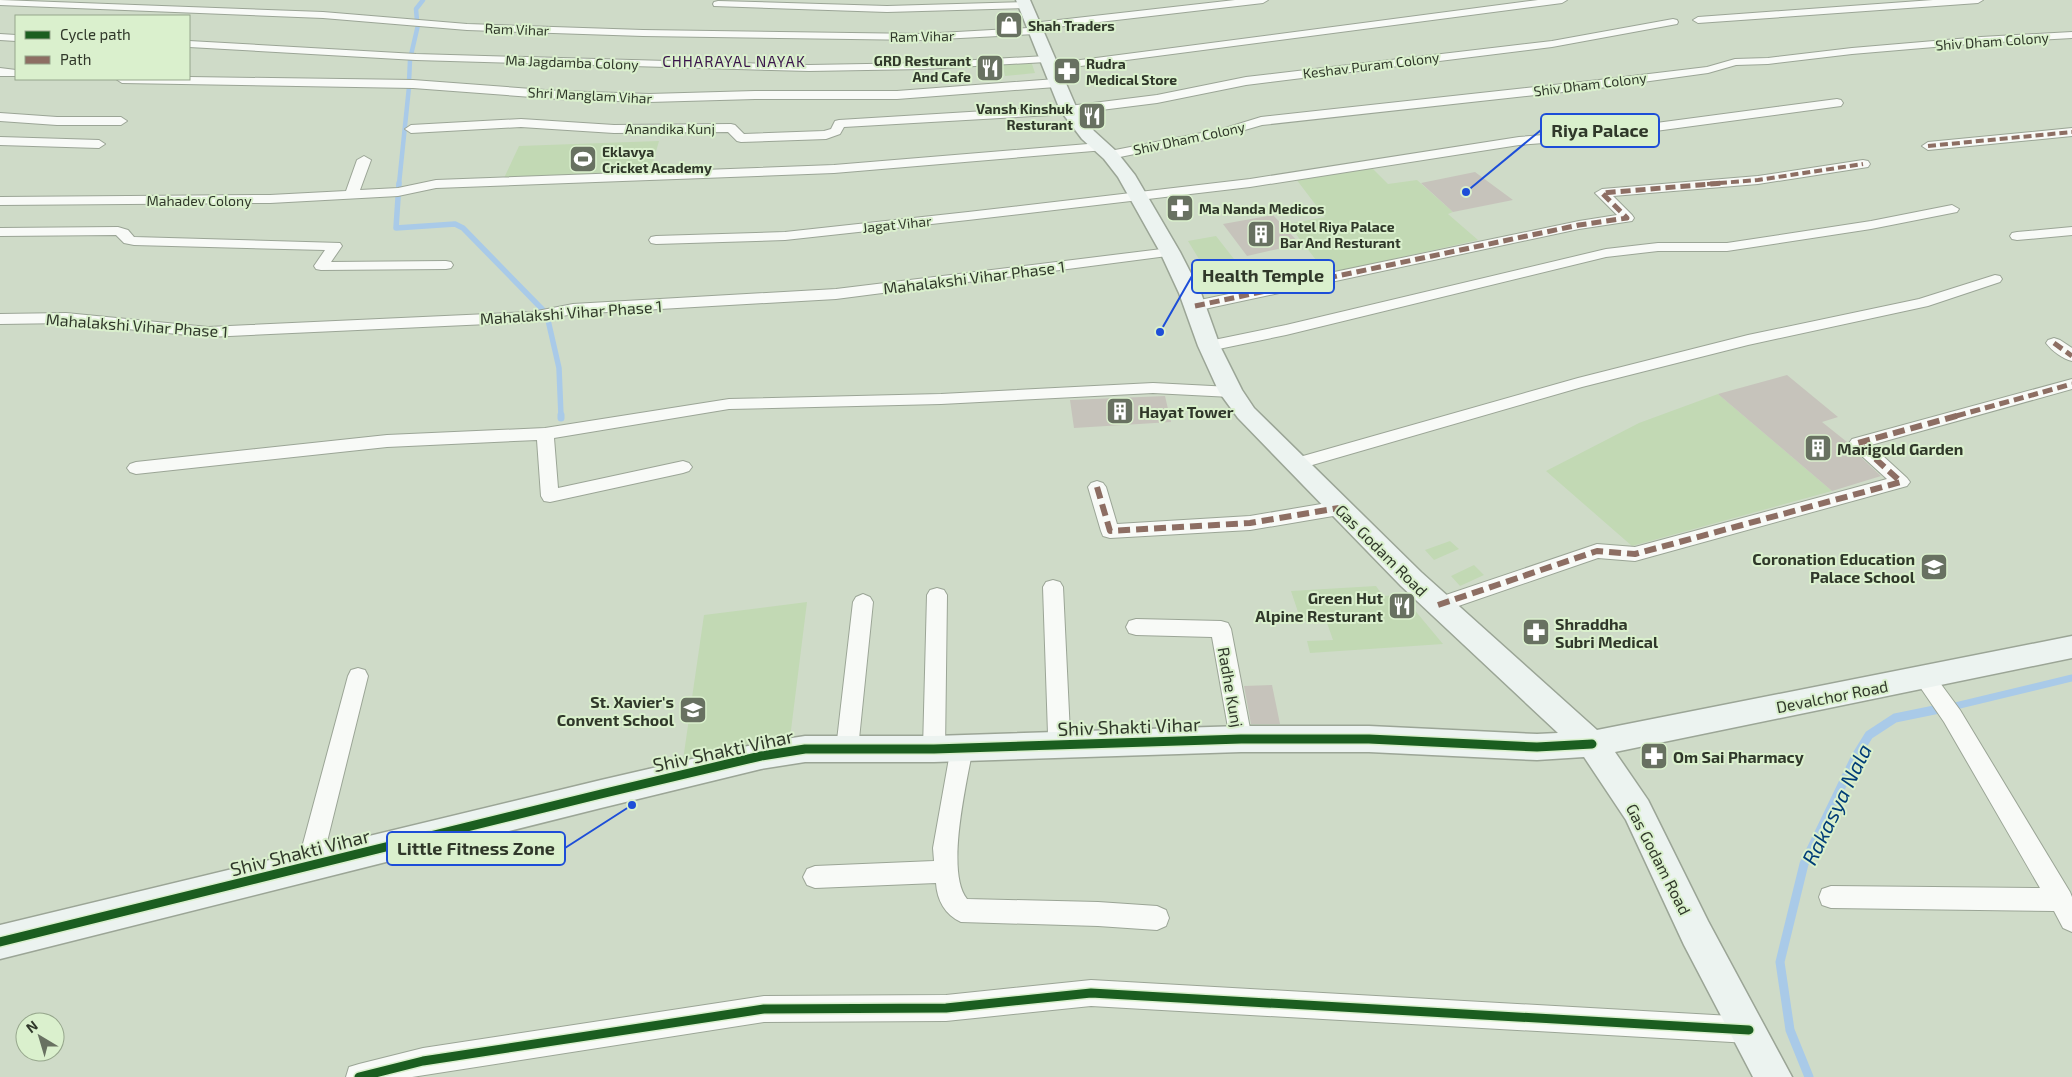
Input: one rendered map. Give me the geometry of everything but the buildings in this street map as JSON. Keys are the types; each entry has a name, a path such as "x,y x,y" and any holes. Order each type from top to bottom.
{"main road":[{"name":"Gas Godam Road","path":"1029,15 1069,110 1126,175 1170,252 1195,306 1209,346 1230,392 1246,413 1295,464 1438,605 1522,683 1592,744 1637,810 1696,934 1750,1030 1773,1077"},
{"name":"Devalchor Road","path":"1592,744 1932,688 2072,647"},
{"name":"Shiv Shakti Vihar","path":"0,942 761,756 804,749 948,748 1241,739 1369,739 1537,747 1592,744"}],"street":[{"path":"718,4 1029,15 1263,0"},
{"name":"Ma Jagdamba Colony","path":"190,44 416,58 751,67 924,66 1051,70 1562,0"},
{"path":"1698,20 1978,0"},
{"name":"Ram Vihar","path":"0,2 323,16 467,27 633,33 922,37 1029,15"},
{"name":"Keshav Puram Colony","path":"1069,110 1157,99 1246,81 1552,44 1673,22"},
{"name":"Shiv Dham Colony","path":"398,192 436,184 834,169 1105,151 1224,132 1261,122 1599,84 1708,70 1735,62 1768,61 1972,41 2072,35"},
{"path":"0,37 15,38"},
{"name":"Shri Manglam Vihar","path":"180,80 413,84 559,95 648,98 755,95 897,95 1051,70"},
{"path":"0,72 15,73"},
{"name":"Jagat Vihar","path":"656,240 785,236 968,216 1250,183 1519,142 1596,135 1837,103"},
{"name":"Anandika Kunj","path":"411,129 522,124 614,129 731,128 742,138 826,135 836,131 839,124 1069,110"},
{"path":"0,117 57,121 122,121"},
{"path":"1928,146 2072,132"},
{"path":"0,141 100,144"},
{"path":"351,195 364,160"},
{"path":"1195,306 1569,226 1627,218 1602,193 1758,180 1863,164"},
{"name":"Mahadev Colony","path":"0,201 270,199 398,192"},
{"path":"1209,346 1286,330 1606,253 1658,247 1727,247 1871,225 1952,209"},
{"path":"0,232 118,231 129,240 134,241 335,246 322,266 446,265"},
{"path":"2017,236 2072,231"},
{"name":"Mahalakshi Vihar Phase 1","path":"0,319 66,318 208,332 532,317 573,309 629,308 836,294 1170,252"},
{"path":"1295,464 1578,383 1748,340 1923,303 1995,279"},
{"path":"2054,343 2072,356"},
{"path":"1438,605 1597,551 1635,554 1901,482 1858,443 2072,384"},
{"path":"136,468 387,440 545,434 729,404 941,399 1153,388 1230,392"},
{"path":"545,434 550,496 683,467"},
{"path":"1097,486 1110,531 1250,523 1339,508"},
{"path":"1053,587 1059,734 1064,745"},
{"path":"937,595 948,748 945,848 949,895 961,910 1098,914 1157,918"},
{"path":"848,749 864,602"},
{"name":"Radhe Kunj","path":"1136,627 1221,629 1241,739"},
{"path":"309,866 358,676"},
{"path":"1932,688 1952,716 2067,910"},
{"path":"815,877 947,872"},
{"path":"1831,897 2067,910"},
{"path":"359,1077 423,1061 764,1009 946,1008 1091,993 1750,1030"}],"green space":[{"path":"1031,61 1035,73 1005,76 1002,63"},
{"name":"Eklavya Cricket Academy","path":"659,141 650,173 504,178 519,146"},
{"path":"1371,167 1388,184 1417,180 1453,212 1448,214 1478,240 1327,274 1288,224 1325,217 1296,179"},
{"path":"1216,236 1234,259 1202,264 1188,241"},
{"path":"1718,394 1832,491 1632,546 1546,471 1639,423"},
{"path":"1450,541 1459,549 1434,560 1425,550"},
{"path":"1474,565 1484,575 1460,586 1451,576"},
{"path":"1376,586 1383,596 1402,595 1443,644 1310,653 1307,641 1333,640 1326,620 1301,621 1291,591"},
{"path":"807,602 790,738 683,760 704,615"}],"waterway":[{"path":"417,21 416,9 423,0"},
{"path":"411,55 418,25"},
{"path":"409,82 410,60"},
{"path":"399,184 409,87"},
{"path":"399,183 396,228 455,224 463,228 544,311"},
{"path":"548,320 559,368 561,416"},
{"name":"Rakasya Nala","path":"1943,709 2072,678"},
{"name":"Rakasya Nala","path":"1809,1077 1790,1030 1780,962 1804,864 1856,756 1869,735 1895,718 1949,707"}],"marked path":[{"path":"1928,146 2072,132"},
{"path":"1195,306 1579,225 1627,218 1602,193 1758,180 1863,164"},
{"path":"2054,343 2072,356"},
{"path":"1438,605 1597,551 1635,554 1901,482 1858,443 2072,384"},
{"path":"1097,487 1110,531 1250,523 1339,508"}],"cycle path":[{"path":"0,942 601,794 761,756 805,749 934,749 1241,739 1369,739 1537,747 1592,744"},
{"path":"359,1077 423,1061 764,1009 946,1008 1091,993 1749,1030"}],"place":[{"name":"Shah Traders","path":"1009,25"},
{"name":"GRD Resturant And Cafe","path":"990,68"},
{"name":"Rudra Medical Store","path":"1067,71"},
{"name":"Vansh Kinshuk Resturant","path":"1092,116"},
{"name":"Eklavya Cricket Academy","path":"583,159"},
{"name":"Riya Palace","path":"1466,192"},
{"name":"Ma Nanda Medicos","path":"1180,208"},
{"name":"Hotel Riya Palace Bar And Resturant","path":"1261,234"},
{"name":"Health Temple","path":"1160,332"},
{"name":"Hayat Tower","path":"1120,411"},
{"name":"Marigold Garden","path":"1818,448"},
{"name":"Coronation Education Palace School","path":"1934,567"},
{"name":"Green Hut Alpine Resturant","path":"1402,606"},
{"name":"Shraddha Subri Medical","path":"1536,632"},
{"name":"St. Xavier's Convent School","path":"693,710"},
{"name":"Om Sai Pharmacy","path":"1654,756"},
{"name":"Little Fitness Zone","path":"632,805"}],"district":[{"name":"CHHARAYAL NAYAK","path":"734,61"}]}
